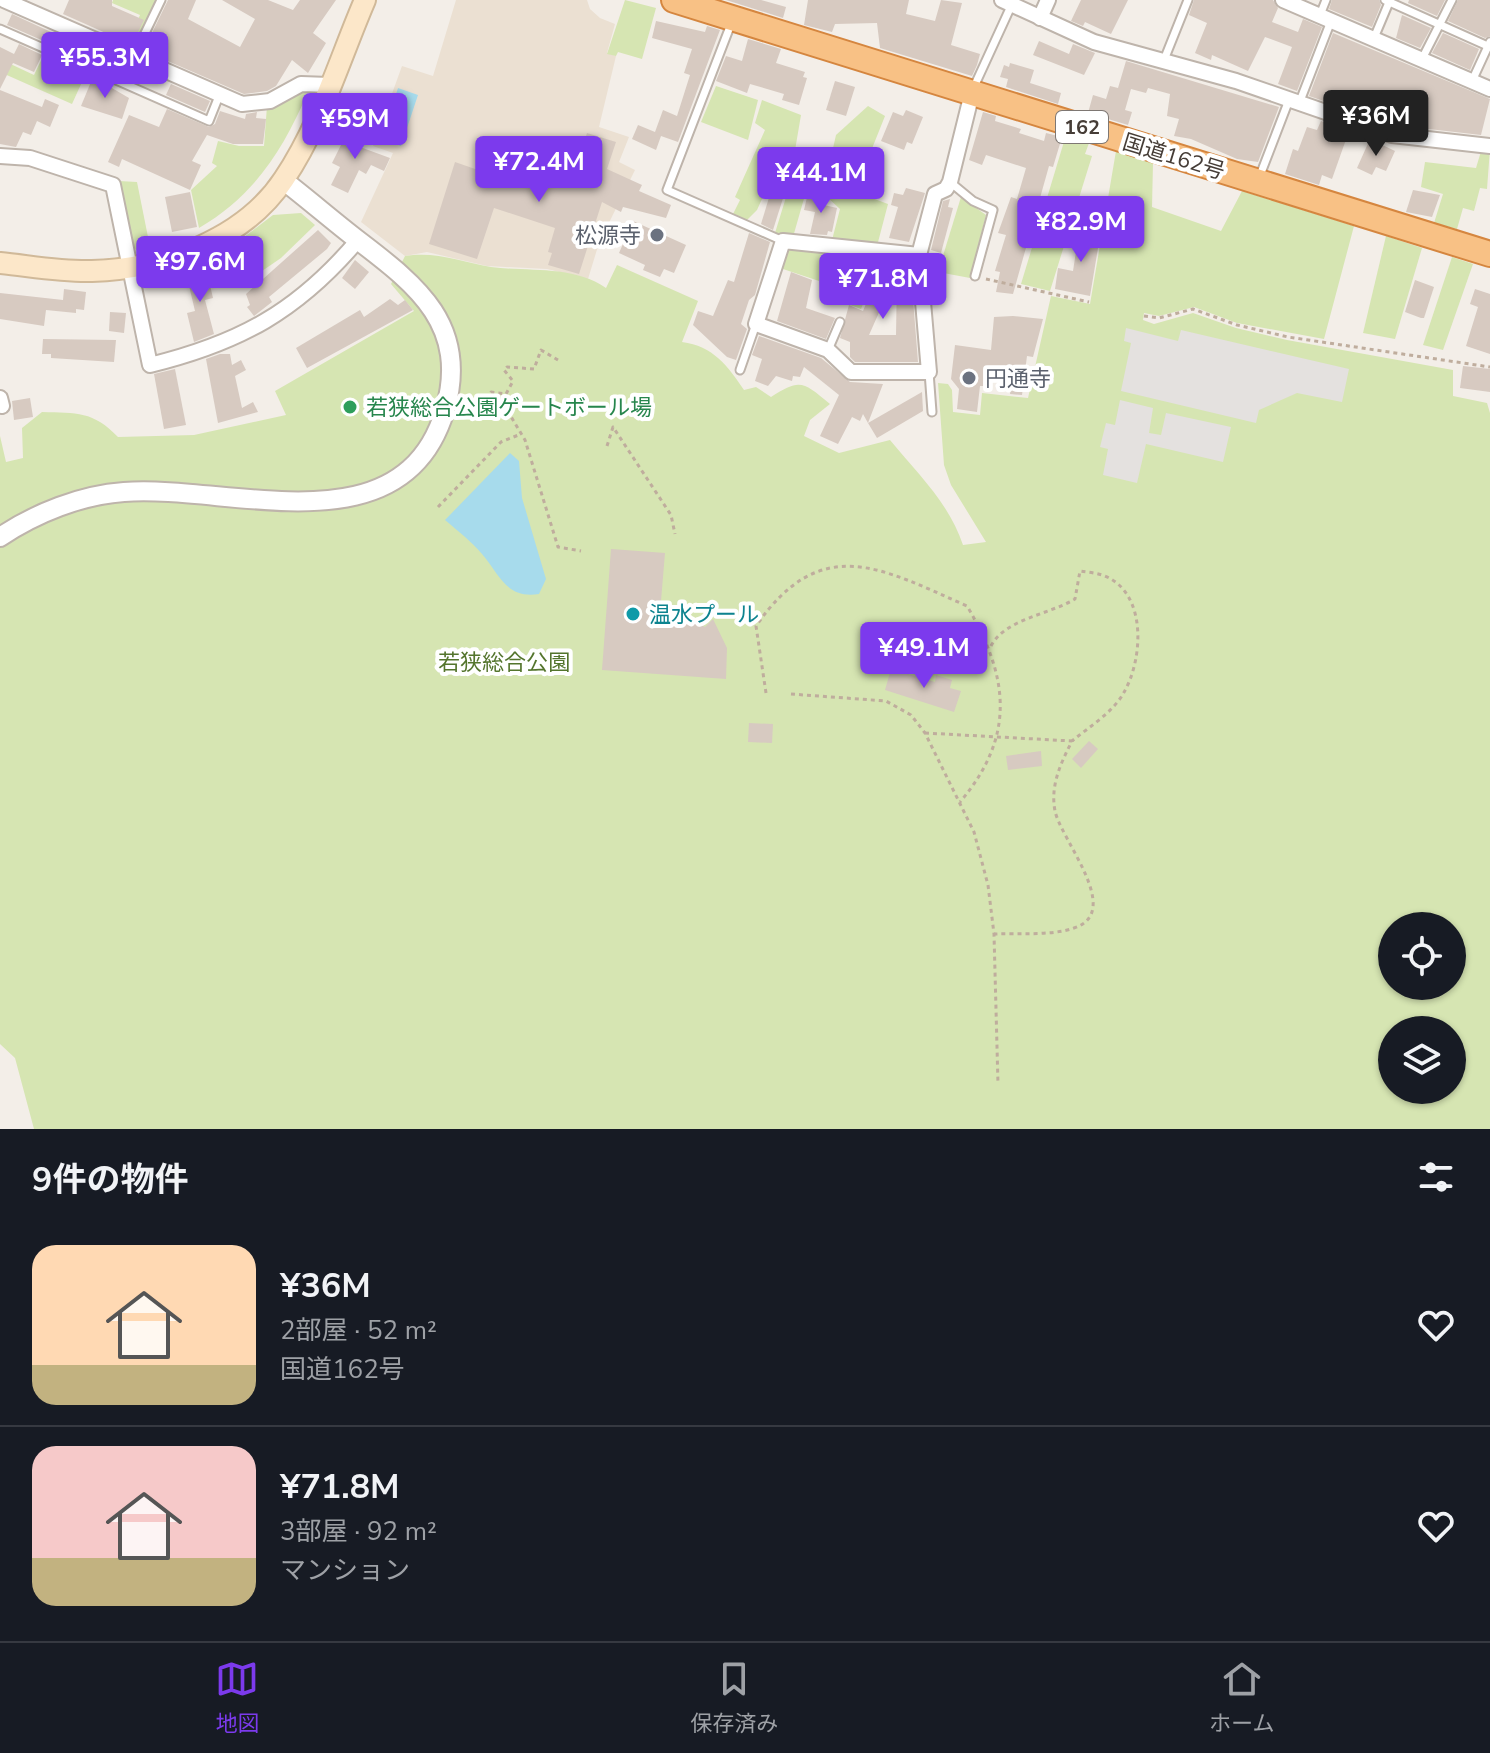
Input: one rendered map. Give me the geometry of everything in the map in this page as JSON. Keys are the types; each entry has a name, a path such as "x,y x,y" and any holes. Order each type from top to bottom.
{"highway":[{"name":"国道162号","path":"674,0 1490,254"}],"main road":[{"path":"0,263 90,271 130,267 170,258 206,244 243,220 283,180 329,85 365,0"}],"street":[{"path":"4,0 219,96 254,105 270,101 301,84 329,85"},
{"path":"1040,18 1048,0"},
{"path":"1283,0 1490,89"},
{"path":"1007,2 1094,42 1295,100 1392,135 1490,146"},
{"path":"919,255 783,241 756,324 828,350 851,372 929,372 919,255 935,194 946,189 950,182 972,93"},
{"path":"0,156 30,158 113,185 150,365 229,342 264,324 330,274 358,240"},
{"path":"0,537 19,525 72,503 120,492 152,491 339,502 363,497 403,474 430,444 445,409 450,387 446,340 439,320 424,296 403,273 283,180"}],"lane":[{"path":"133,58 161,0"},
{"path":"1163,62 1188,0"},
{"path":"1257,181 1295,100 1326,18 1326,0"},
{"path":"1422,59 1452,0"},
{"path":"1373,39 1388,1 1489,45 1472,81"},
{"path":"972,93 1007,2"},
{"path":"733,18 667,190 783,241"},
{"path":"0,29 209,121 219,96"},
{"path":"70,59 81,34"},
{"path":"950,182 973,201 993,210 975,276"},
{"path":"828,350 840,322"},
{"path":"740,370 756,324"},
{"path":"929,372 932,412"}],"path":[{"path":"975,276 1089,302"},
{"path":"1144,316 1159,318 1193,309 1237,325 1288,337 1490,367"},
{"path":"473,415 491,392 506,394 510,390 513,381 504,370 507,367 534,369 541,350 558,360"},
{"path":"484,400 507,410 521,434 558,547 581,551"},
{"path":"607,446 613,427 616,436 671,515 675,534"},
{"path":"438,507 501,442 521,434"},
{"path":"766,693 756,626 774,601 800,580 827,568 853,564 880,570 967,606 990,647 1001,689 997,737 985,768 960,802"},
{"path":"990,647 1001,630 1040,617 1075,599 1080,571 1104,576 1124,592 1136,620 1136,664 1121,697 1072,741 1056,777 1055,809 1093,890 1092,912 1087,920 1071,929 994,934"},
{"path":"791,694 886,701 911,715 925,733 960,802 981,855 994,934 998,1084"},
{"path":"925,733 1072,741"}],"shaded area":[{"path":"456,0 587,0 590,9 600,18 615,24 607,53 616,56 599,127 629,137 619,162 635,170 599,243 588,279 547,269 487,266 427,252 405,256 361,222 393,153 373,146 402,66 433,76"},
{"path":"1126,328 1178,341 1181,330 1349,369 1342,402 1297,393 1259,410 1256,423 1121,391 1131,343 1124,341"},
{"path":"1120,400 1153,408 1149,433 1161,435 1166,413 1231,427 1223,462 1146,444 1137,483 1103,475 1108,449 1100,447 1106,423 1115,425"}],"green space":[{"path":"113,0 159,0 133,52 125,49 140,15 112,3"},
{"path":"625,0 656,8 642,59 618,52 616,56 607,54"},
{"path":"45,52 87,71 72,104 0,72 2,60 34,75"},
{"path":"716,86 758,100 748,140 701,122"},
{"path":"300,90 308,92 288,133 265,169 236,201 199,228 191,190 217,166 212,163 218,141 239,146 264,146 267,106"},
{"path":"762,100 801,115 792,168 809,181 793,237 775,233 787,194 767,188 757,210 745,222 732,216 740,200 735,197 765,130 755,123"},
{"path":"868,106 885,116 863,171 831,157 836,135"},
{"path":"1066,135 1089,143 1085,154 1092,156 1050,291 1021,284"},
{"path":"1482,148 1490,149 1487,189 1480,188 1474,211 1463,208 1457,229 1434,223 1443,194 1421,187 1425,162 1476,168"},
{"name":"若狭総合公園","path":"1116,151 1153,163 1152,207 1221,231 1242,191 1354,226 1324,339 1237,323 1194,307 1159,316 1144,313 1143,320 1154,324 1193,313 1236,328 1287,340 1453,370 1453,396 1487,403 1490,413 1490,1129 34,1129 15,1058 0,1044 0,436 6,462 23,458 22,428 42,412 84,415 100,422 118,437 194,435 286,415 275,391 414,311 391,284 405,256 438,256 491,267 565,273 606,288 617,265 698,301 682,342 703,348 719,358 744,390 756,387 771,397 789,387 802,385 830,404 810,420 804,436 839,453 890,440 941,502 963,545 986,542 951,485 944,465 938,383 948,384 952,390 953,412 980,415 982,393 1028,398 1051,296 1090,304"},
{"path":"828,174 864,195 888,204 877,246 831,244 840,209 813,184"},
{"path":"119,181 137,182 150,247 137,250 132,246"},
{"path":"961,197 986,215 970,278 938,272"},
{"path":"301,213 315,225 281,258 237,288 219,256 273,215"},
{"path":"1386,236 1422,248 1395,339 1363,333"},
{"path":"792,248 869,255 850,289 865,299 861,309 820,294 819,281 780,268 785,253"},
{"path":"1452,257 1473,264 1443,350 1423,345"}],"water":[{"path":"398,88 418,95 401,146 381,139"},
{"path":"510,453 519,461 522,498 546,579 539,594 528,595 511,589 478,549 445,520"}],"building":[{"path":"69,0 112,0 112,6 144,20 137,34 131,32 126,42 63,14"},
{"path":"168,0 196,0 188,19 240,47 255,19 222,0 268,0 293,10 300,0 336,0 313,33 326,43 308,73 292,60 276,86 267,91 244,94 156,56 160,47 149,39"},
{"path":"726,0 761,0 786,7 783,18"},
{"path":"808,0 909,0 906,14 935,21 941,0 962,3 951,45 980,54 977,65 972,76 880,48 877,23 835,24 832,32 804,25"},
{"path":"1081,0 1128,0 1111,34 1085,22 1083,26 1071,21"},
{"path":"1194,0 1273,0 1278,8 1272,22 1298,32 1303,19 1322,27 1297,91 1278,84 1292,47 1265,37 1248,71 1212,55 1211,60 1195,53 1207,23 1189,15"},
{"path":"1332,0 1379,0 1381,5 1372,27 1329,9"},
{"path":"1409,0 1445,0 1437,16 1408,3"},
{"path":"1458,0 1490,0 1490,36 1485,38 1448,21"},
{"path":"12,14 51,32 46,42 7,25"},
{"path":"1402,15 1431,28 1420,48 1396,38"},
{"path":"656,21 705,32 707,26 720,30 678,142 661,136 656,150 632,139 638,125 655,132 663,110 677,116 690,75 684,73 692,49 652,38"},
{"path":"1333,33 1490,99 1481,135 1394,125 1309,96"},
{"path":"1443,33 1479,49 1470,70 1432,53"},
{"path":"748,39 781,49 776,63 805,72 803,77 807,78 799,105 782,100 784,94 750,84 747,93 716,81 726,56 742,61"},
{"path":"1039,41 1069,54 1073,44 1095,53 1084,75 1033,55"},
{"path":"19,44 42,55 34,72 13,63 0,89 0,47 14,54"},
{"path":"84,46 118,61 116,66 112,64 110,70 79,57"},
{"path":"1126,61 1279,107 1258,162 1237,159 1191,139 1174,136 1179,119 1167,116 1170,94 1148,88 1146,93 1131,89 1125,110 1132,112 1128,125 1088,113 1093,95 1106,99 1110,86 1118,88"},
{"path":"1010,63 1034,70 1030,83 1061,93 1058,104 1006,87 1008,79 1000,77 1004,65 1009,67"},
{"path":"93,77 129,98 122,119 81,106"},
{"path":"835,81 855,87 846,116 826,110"},
{"path":"171,84 210,101 205,112 166,95"},
{"path":"0,90 42,107 45,99 59,105 50,127 37,121 31,135 23,132 16,147 0,144"},
{"path":"167,109 209,127 215,124 220,111 245,119 246,114 257,112 256,118 266,119 263,144 233,144 207,135 192,161 201,165 190,190 122,159 119,167 108,162 129,115 159,127"},
{"path":"906,110 923,117 912,144 907,142 904,150 881,141 893,112 903,116"},
{"path":"983,112 996,116 995,121 1021,129 1019,133 1044,141 1046,133 1062,137 1053,167 1049,166 1013,294 996,292 1000,272 995,271 1006,235 998,233 1011,197 1017,199 1026,168 986,155 982,165 969,160"},
{"path":"1321,121 1349,131 1332,179 1322,175 1319,185 1285,174 1293,149 1298,151 1307,127 1317,130"},
{"path":"349,129 364,134 360,147 390,158 384,171 371,165 366,174 359,170 348,193 331,185 340,167 332,163"},
{"path":"587,133 616,142 607,169 642,185 639,191 671,205 666,218 623,207 621,212 602,202 579,274 548,265 552,253 548,252 555,228 494,208 477,259 429,244 455,162 478,170 480,166 497,171 498,167 571,186"},
{"path":"1370,139 1395,151 1386,171 1376,167 1372,175 1357,168"},
{"path":"906,188 925,193 909,242 889,238 898,207 891,205 894,193 903,195"},
{"path":"1413,190 1440,195 1432,217 1406,212"},
{"path":"771,191 784,195 773,230 761,224"},
{"path":"190,192 197,227 172,232 165,197"},
{"path":"808,193 826,197 824,205 837,208 832,232 828,231 827,235 810,234 815,212 804,210"},
{"path":"950,199 948,207 953,208 941,253 931,250 943,201"},
{"name":"松源寺","path":"633,221 686,245 674,273 664,269 660,277 643,270 645,265 619,253"},
{"path":"1080,226 1101,230 1090,296 1055,289 1058,268 1073,271"},
{"path":"318,230 331,243 327,249 269,297 272,302 254,316 247,307 250,305 246,294"},
{"path":"749,233 770,242 755,295 749,300 741,324 747,329 736,360 727,357 693,325 698,311 713,316 728,280 734,282"},
{"path":"355,260 369,272 355,289 342,278"},
{"path":"881,261 901,263 869,335 896,335 897,275 911,274 918,362 855,362 850,357 850,342 840,338 849,305 863,311 872,289 867,287"},
{"path":"206,268 213,298 205,300 214,334 194,342 187,313 195,311 186,273"},
{"path":"791,272 812,280 806,308 835,318 826,339 777,321"},
{"path":"1415,280 1434,287 1424,318 1405,312"},
{"path":"64,289 86,292 84,310 76,309 76,313 46,310 44,326 0,319 0,293 63,300"},
{"path":"1475,289 1490,294 1490,354 1466,346 1478,307 1470,304"},
{"path":"390,299 398,305 405,300 413,310 307,368 296,348 360,310 364,317"},
{"path":"110,312 126,313 124,333 109,331"},
{"name":"円通寺","path":"994,317 1043,319 1033,357 1027,356 1022,395 1010,394 1012,380 988,377 987,386 980,386 977,412 957,409 959,389 951,379 955,345 991,350"},
{"path":"759,336 821,358 850,382 883,384 868,423 863,414 860,421 852,417 838,444 820,436 839,395 804,367 800,377 793,376 792,381 776,376 768,386 755,381 762,359 752,355"},
{"path":"43,339 116,340 114,362 51,358 51,354 42,354"},
{"path":"230,354 232,365 241,360 246,370 235,376 242,408 253,402 258,412 218,423 206,359"},
{"path":"1463,366 1490,369 1490,392 1460,388"},
{"path":"175,369 186,425 164,429 154,374"},
{"path":"922,392 923,411 877,438 868,423"},
{"path":"30,398 33,417 14,420 12,401"},
{"name":"温水プール","path":"611,549 665,553 660,613 685,616 705,627 713,619 727,648 726,679 602,670"},
{"path":"891,669 935,682 936,675 952,680 950,688 961,691 954,712 885,690"},
{"path":"749,723 773,724 772,743 748,742"},
{"path":"1089,741 1098,749 1081,768 1072,759"},
{"path":"1041,751 1042,766 1008,770 1006,756"}],"place":[{"name":"松源寺","path":"657,235"},
{"name":"円通寺","path":"969,378"},
{"name":"若狭総合公園ゲートボール場","path":"350,407"},
{"name":"温水プール","path":"633,614"}]}
